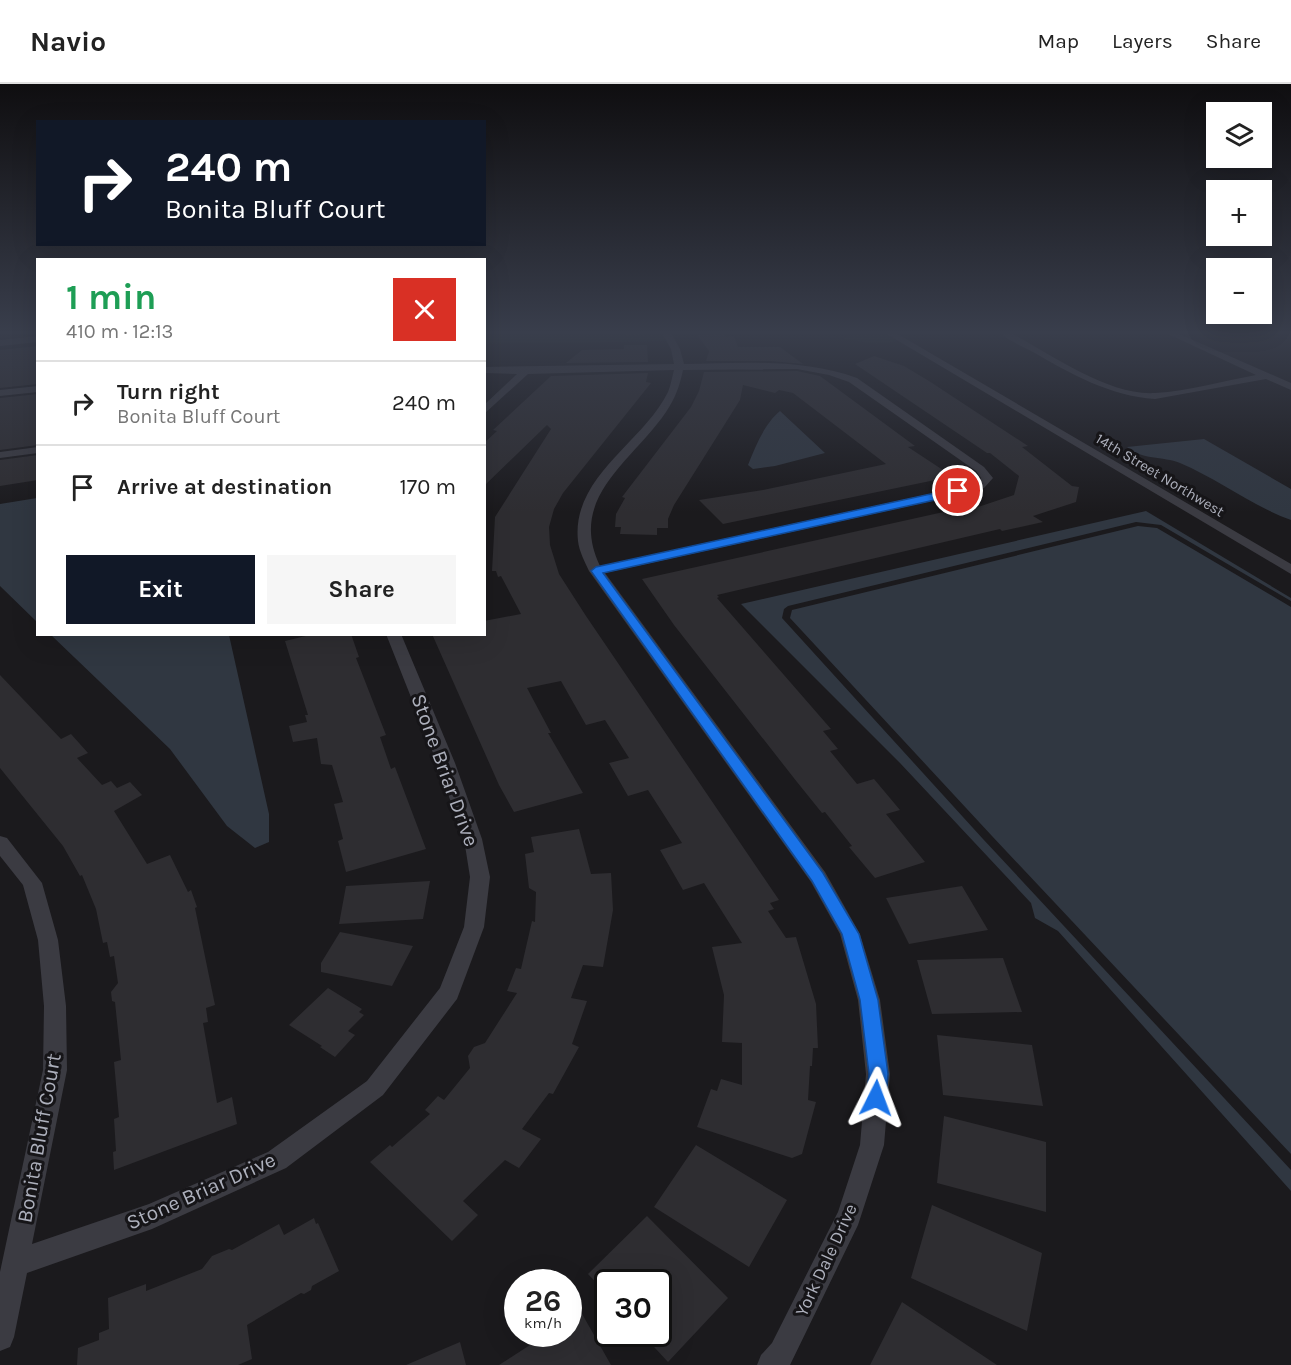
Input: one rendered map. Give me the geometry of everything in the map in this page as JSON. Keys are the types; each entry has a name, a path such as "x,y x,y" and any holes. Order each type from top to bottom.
{"street":[{"path":"486,409 503,393"},
{"name":"York Dale Drive","path":"672,393 662,410 609,471 593,495 585,515 584,541 596,571 818,877 850,934 869,1000 878,1074 872,1145 849,1216 782,1353 771,1365"},
{"path":"596,571 958,491 981,485 987,478 980,469 871,393"},
{"name":"14th Street Northwest","path":"991,393 1291,570"},
{"path":"1125,393 1139,397 1173,393"},
{"path":"0,455 36,450"},
{"name":"Stone Briar Drive","path":"16,1263 152,1216 277,1160 375,1088 449,993 474,927 480,877 473,839 446,763 394,636"},
{"name":"Bonita Bluff Court","path":"0,843 32,883 48,940 55,1006 55,1070 0,1336"}],"shaded area":[{"path":"780,411 825,453 775,466 753,469 748,465 757,443"},
{"path":"1204,439 1291,489 1291,520 1180,463 1145,456 1127,447"},
{"path":"36,498 36,621 0,586 0,504"},
{"path":"1146,511 1291,598 1291,601 1161,525 1136,522 788,606 784,609 782,618 983,839 1291,1170 1291,1191 1058,931 1035,918 1031,903 900,763 741,604"},
{"path":"1138,526 1157,528 1291,607 1291,1154 790,618 792,610"},
{"path":"52,636 229,636 269,814 269,842 255,848 227,826 170,749"}],"building":[{"path":"533,393 643,393 563,493 554,509 549,527 550,545 559,574 586,616 779,900 770,903 774,909 768,911 786,938 796,937 816,1004 818,1048 813,1048 808,1100 816,1102 802,1154 792,1158 697,1127 711,1089 717,1091 721,1079 742,1085 742,1043 722,1042 724,995 712,947 742,943 704,883 683,890 660,850 682,843 648,790 628,796 609,763 629,758 605,720 586,725 561,681 527,688 551,733 548,733 583,793 514,812 499,785 433,636 486,636 486,621 521,614 501,576 498,577 496,571 492,571 495,517 551,429 547,425 486,484 486,441 497,431 493,430"},
{"path":"698,393 741,393 740,400 674,505 668,519 668,528 657,528 657,535 620,534 621,527 615,527 616,514 625,498 622,497 691,407"},
{"path":"793,393 843,393 915,446 908,447 949,474 938,477 940,479 723,524 699,500 763,490 886,464"},
{"path":"898,393 947,393 1028,446 1022,447 1072,486 1079,487 1076,502 1033,516 1043,522 1002,531 1000,529 717,595 719,597 717,598 831,729 823,731 838,749 830,751 857,784 874,779 900,810 886,814 925,862 875,878 849,847 852,846 825,812 822,813 674,625 642,579 966,507 969,510 1014,495 1019,476"},
{"path":"36,394 36,445 0,450 0,398"},
{"path":"36,455 36,480 0,486 0,460"},
{"path":"306,636 352,636 359,657 356,658 386,735 380,737 391,769 395,767 426,849 346,872 338,841 343,839 334,804 343,802 332,765 321,764 317,738 293,742 289,726 307,722 305,715 308,715 285,641"},
{"path":"0,675 61,739 71,734 88,753 77,758 102,785 111,781 117,788 130,782 142,795 114,811 147,864 170,855 188,892 191,890 197,907 195,908 215,1005 206,1008 208,1022 203,1023 217,1103 232,1097 237,1124 114,1170 113,1152 116,1151 114,1119 119,1117 114,1062 121,1060 115,1002 112,1001 111,992 118,983 114,956 110,957 107,942 103,943 96,909 82,875 80,876 63,846 0,768"},
{"path":"579,829 591,874 611,873 613,910 603,967 583,965 571,998 587,1001 572,1044 579,1047 553,1094 549,1093 522,1129 541,1139 519,1168 505,1160 463,1201 478,1215 452,1241 370,1162 390,1145 392,1147 430,1114 425,1110 438,1096 444,1100 470,1068 468,1056 474,1047 485,1043 517,993 507,991 516,968 521,969 532,921 535,922 536,892 529,888 525,854 534,852 531,837"},
{"path":"430,881 423,919 339,924 346,886"},
{"path":"962,886 988,930 909,944 886,898"},
{"path":"340,932 413,946 392,986 321,972 321,963"},
{"path":"1003,958 1022,1012 932,1014 917,960"},
{"path":"328,988 362,1009 359,1012 364,1015 348,1031 355,1035 335,1057 289,1025"},
{"path":"937,1035 1032,1045 1043,1106 943,1095"},
{"path":"944,1116 1046,1142 1046,1212 937,1183"},
{"path":"696,1145 787,1200 749,1267 654,1207"},
{"path":"932,1205 1042,1253 1027,1331 911,1278"},
{"path":"647,1216 728,1298 668,1362 654,1347 672,1347 672,1269 594,1269 594,1280 588,1274"},
{"path":"314,1218 339,1271 312,1286 311,1290 304,1294 301,1293 247,1325 252,1359 238,1365 77,1365 78,1348 99,1340 99,1333 109,1329 108,1298 146,1284 146,1291 202,1269 212,1256 229,1249 232,1250 279,1224 284,1235"},
{"path":"902,1302 997,1365 870,1365"},
{"path":"582,1314 594,1335 594,1347 601,1347 611,1365 499,1365 527,1347 582,1347"},
{"path":"460,1342 466,1365 406,1365"}],"route":[{"path":"876,1098 878,1074 869,1000 850,934 818,877 596,571 958,491"}]}
